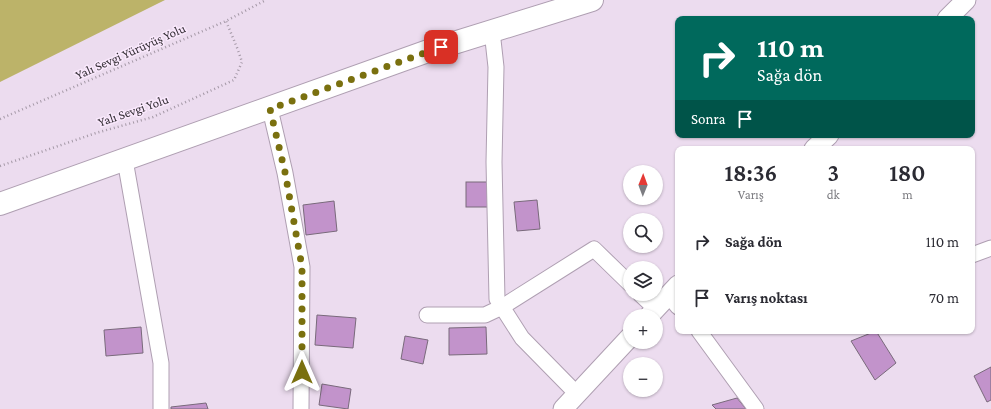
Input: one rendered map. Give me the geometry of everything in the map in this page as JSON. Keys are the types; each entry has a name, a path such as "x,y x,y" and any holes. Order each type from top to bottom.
{"main road":[{"path":"0,204 270,109 428,51 592,0"}],"street":[{"path":"950,16 966,0"},
{"path":"492,31 496,67 494,162 497,299 522,338 578,394"},
{"path":"270,109 285,172 302,267 302,409"},
{"path":"817,146 826,138"},
{"path":"125,160 161,363 161,409"},
{"path":"975,254 991,248"},
{"path":"427,315 485,315 502,307 594,250 623,277"},
{"path":"701,334 756,409"},
{"path":"563,409 623,345"}],"path":[{"name":"Yalı Sevgi Yürüyüş Yolu","path":"0,119 226,21 266,0"},
{"name":"Yalı Sevgi Yolu","path":"0,166 96,133 153,117 234,80 242,62 226,21"}],"shaded area":[{"path":"0,0 165,0 0,82"}],"building":[{"path":"466,182 488,182 488,207 466,207"},
{"path":"537,200 540,229 517,231 514,202"},
{"path":"334,201 337,231 306,235 303,205"},
{"path":"317,315 356,318 353,348 315,345"},
{"path":"141,327 143,353 106,356 104,330"},
{"path":"486,327 487,354 449,355 449,328"},
{"path":"868,334 878,334 896,363 875,380 851,341"},
{"path":"405,336 428,340 423,364 401,359"},
{"path":"991,367 991,400 987,402 974,376"},
{"path":"322,384 351,389 348,409 319,405"},
{"path":"737,398 746,409 716,409 712,405"},
{"path":"206,403 208,409 171,409 171,407"}],"route":[{"path":"302,372 302,267 285,172 270,109 441,47"}]}
